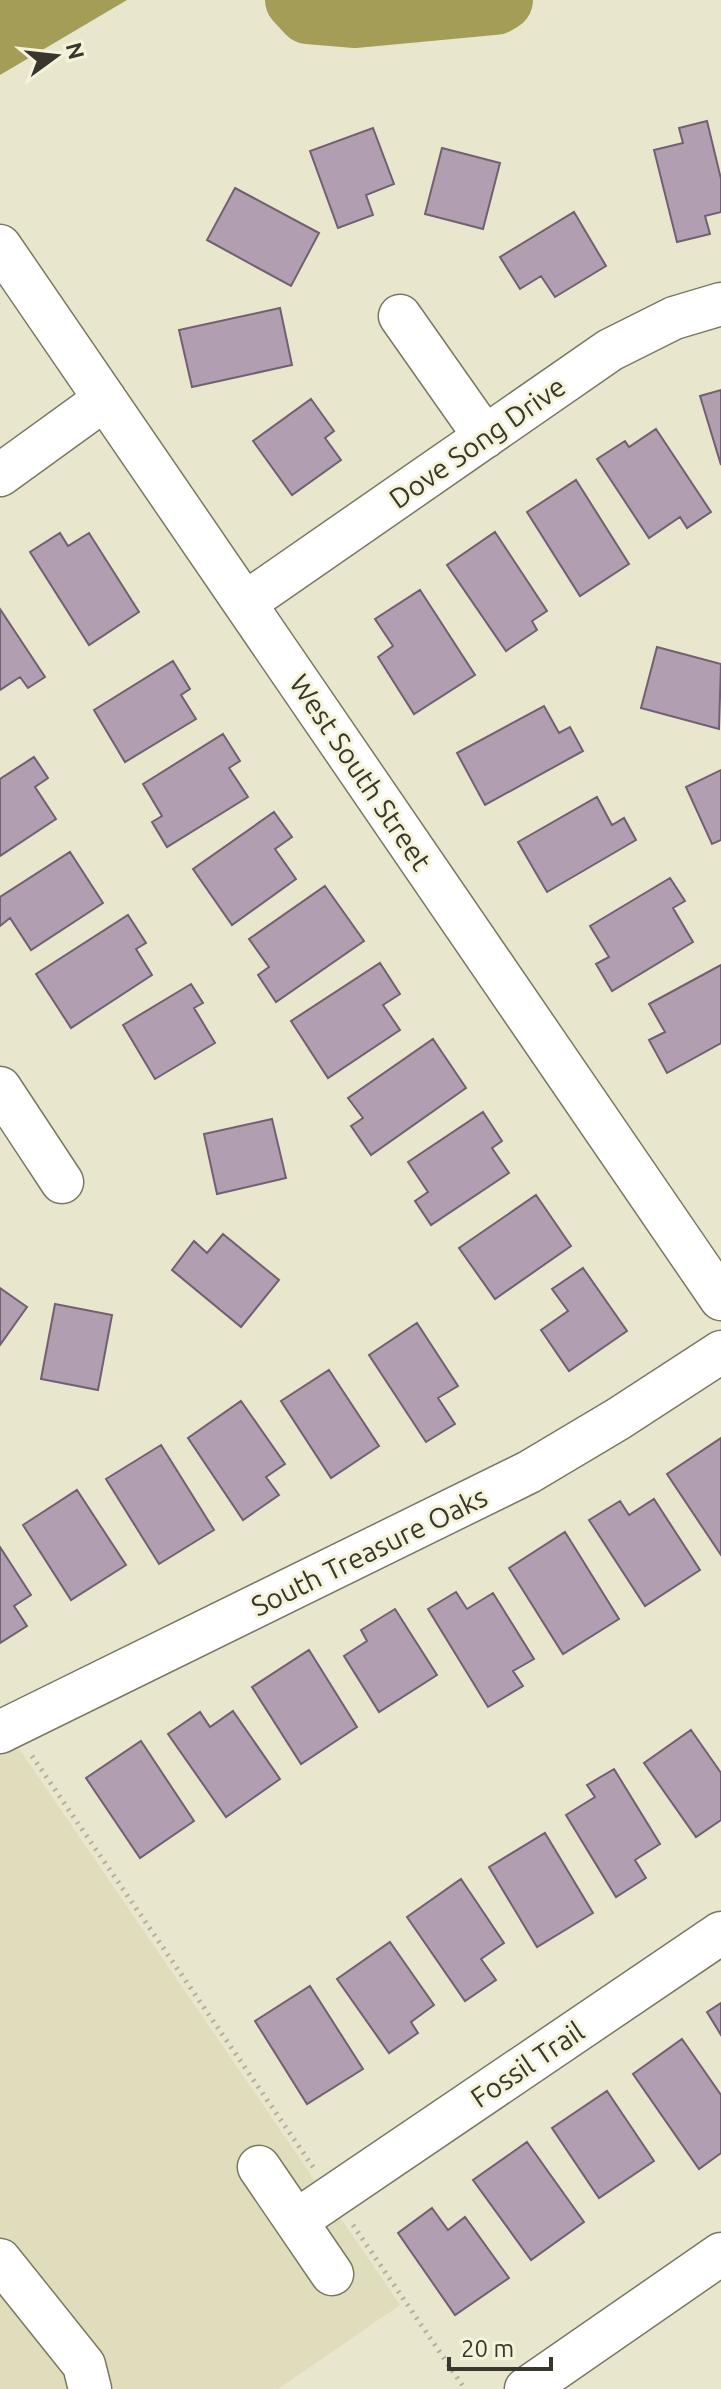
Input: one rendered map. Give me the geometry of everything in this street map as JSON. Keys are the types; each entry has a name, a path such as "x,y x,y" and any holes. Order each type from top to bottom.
{"street":[{"name":"West South Street","path":"0,246 721,1299"},
{"name":"Dove Song Drive","path":"245,603 610,350 674,318 721,304"},
{"path":"400,316 485,437"},
{"path":"0,475 105,399"},
{"path":"0,1088 62,1182"},
{"name":"South Treasure Oaks","path":"6,1730 529,1472 721,1352"},
{"name":"Fossil Trail","path":"296,2221 721,1933"},
{"path":"259,2167 332,2274"},
{"path":"526,2389 721,2254"},
{"path":"0,2260 84,2365 90,2389"}],"path":[{"path":"6,1730 465,2389"}],"shaded area":[{"path":"0,0 127,0 0,75"},
{"path":"0,1721 400,2305 278,2389 0,2389"}],"building":[{"path":"707,121 721,179 721,212 705,216 710,234 677,242 654,150 683,143 679,128"},
{"path":"373,128 394,184 366,195 373,215 338,228 310,151"},
{"path":"442,148 500,163 483,229 425,214"},
{"path":"235,188 319,233 291,286 207,240"},
{"path":"574,212 606,266 555,297 541,276 520,289 500,257"},
{"path":"280,308 292,365 192,387 179,330"},
{"path":"721,390 721,465 700,396"},
{"path":"311,399 334,431 325,438 341,460 292,495 253,441"},
{"path":"656,429 711,512 687,528 680,517 649,538 597,459 625,441 629,447"},
{"path":"576,480 629,564 580,596 527,512"},
{"path":"495,532 547,611 532,621 537,630 506,651 447,565"},
{"path":"60,533 68,546 89,533 139,612 89,645 30,552"},
{"path":"420,590 475,675 414,714 378,657 393,646 375,619"},
{"path":"0,609 45,677 28,688 20,677 0,690"},
{"path":"657,647 721,664 719,729 641,708"},
{"path":"173,661 190,689 181,695 196,719 125,762 94,710"},
{"path":"544,706 559,733 570,727 583,751 485,805 457,753"},
{"path":"223,734 240,761 229,768 248,797 167,847 152,822 162,816 143,784"},
{"path":"34,757 48,778 35,787 56,819 0,856 0,779"},
{"path":"721,770 721,840 712,844 686,787"},
{"path":"597,797 612,825 624,818 636,840 547,892 518,842"},
{"path":"274,812 292,837 275,849 296,879 232,925 193,869"},
{"path":"70,852 103,903 31,950 10,918 0,926 0,897"},
{"path":"670,878 685,901 673,908 693,942 612,991 596,964 609,957 590,926"},
{"path":"325,886 364,941 276,1002 258,975 269,967 249,939"},
{"path":"128,915 146,943 136,949 152,975 71,1028 36,974"},
{"path":"380,963 400,994 383,1005 400,1030 328,1078 291,1021"},
{"path":"721,965 721,1043 667,1073 649,1040 665,1032 649,1004"},
{"path":"191,984 203,1003 194,1008 215,1043 155,1079 123,1025"},
{"path":"433,1039 466,1088 371,1155 351,1126 363,1118 348,1098"},
{"path":"483,1112 502,1141 492,1148 509,1173 431,1225 415,1201 428,1192 408,1162"},
{"path":"272,1119 286,1178 217,1194 204,1134"},
{"path":"536,1195 571,1246 495,1299 459,1248"},
{"path":"223,1234 279,1280 241,1327 172,1270 194,1241 207,1253"},
{"path":"583,1268 627,1331 569,1371 541,1330 568,1311 552,1289"},
{"path":"0,1288 27,1307 0,1345"},
{"path":"55,1304 112,1315 98,1390 41,1379"},
{"path":"417,1323 458,1386 438,1398 455,1424 426,1442 369,1355"},
{"path":"329,1370 379,1446 331,1478 281,1401"},
{"path":"241,1401 285,1464 266,1477 279,1495 243,1520 188,1438"},
{"path":"721,1438 721,1555 667,1474"},
{"path":"161,1445 214,1530 159,1564 106,1479"},
{"path":"77,1490 126,1565 71,1600 23,1525"},
{"path":"654,1499 700,1570 645,1606 589,1520 620,1501 629,1515"},
{"path":"565,1532 619,1619 563,1654 509,1568"},
{"path":"0,1547 31,1595 14,1606 27,1626 0,1643"},
{"path":"456,1592 467,1609 493,1593 534,1659 513,1671 523,1686 488,1707 428,1609"},
{"path":"395,1609 437,1675 379,1712 344,1656 367,1641 361,1630"},
{"path":"309,1650 357,1727 301,1764 252,1687"},
{"path":"233,1711 280,1779 226,1817 168,1734 200,1712 210,1727"},
{"path":"691,1730 721,1773 721,1820 696,1837 644,1763"},
{"path":"141,1741 194,1821 140,1858 86,1778"},
{"path":"614,1769 660,1844 635,1860 646,1878 616,1897 566,1815 595,1797 587,1785"},
{"path":"545,1833 593,1913 537,1947 489,1867"},
{"path":"461,1879 504,1943 481,1959 496,1980 465,2001 407,1917"},
{"path":"390,1942 434,2005 411,2022 418,2033 389,2053 337,1979"},
{"path":"310,1986 363,2069 307,2104 255,2021"},
{"path":"721,2003 721,2035 707,2012"},
{"path":"682,2039 721,2095 721,2153 699,2169 633,2074"},
{"path":"607,2091 654,2161 599,2198 552,2128"},
{"path":"527,2142 584,2222 531,2260 473,2180"},
{"path":"432,2208 448,2230 465,2217 509,2278 455,2315 398,2233"}],"waterway":[{"path":"296,0 308,13 356,17 495,4 502,0"}]}
